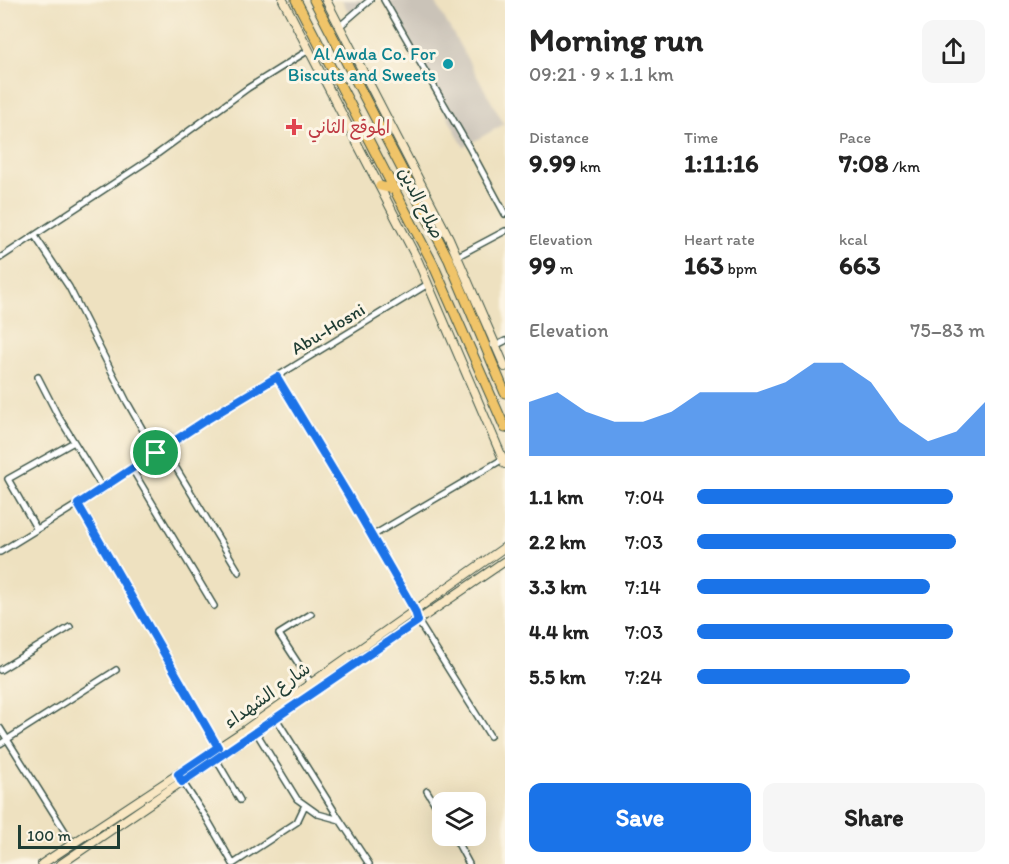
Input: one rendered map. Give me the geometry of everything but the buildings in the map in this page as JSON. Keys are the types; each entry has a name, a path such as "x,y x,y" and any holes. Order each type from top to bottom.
{"highway":[{"name":"صلاح الدين","path":"296,0 433,264 505,428"},
{"name":"صلاح الدين","path":"314,0 454,258 505,393"},
{"path":"380,186 396,190"}],"main road":[{"path":"283,0 380,186 428,284 504,461"},
{"path":"326,0 497,345 505,367"},
{"name":"شارع الشهداء","path":"42,864 180,778 216,759 256,732 311,683 505,547"},
{"name":"شارع الشهداء","path":"61,864 180,778 218,747 274,715 505,561"}],"street":[{"path":"340,26 370,0"},
{"path":"384,0 470,148 505,214"},
{"path":"0,258 150,160 248,88 309,50"},
{"path":"454,258 505,231"},
{"path":"35,236 69,287 156,453"},
{"name":"Abu-Hosni","path":"0,552 103,489 206,420 428,284"},
{"path":"486,345 497,345 505,341"},
{"path":"38,376 103,489"},
{"path":"277,377 372,536 415,611 418,621 490,736"},
{"path":"36,528 8,479 74,442"},
{"path":"164,448 239,572"},
{"path":"372,536 504,461"},
{"path":"132,469 214,606"},
{"path":"78,504 218,747"},
{"path":"311,614 279,634 311,683"},
{"path":"0,670 70,627"},
{"path":"0,744 116,670"},
{"path":"274,715 369,864"},
{"path":"0,728 73,844"},
{"path":"256,732 297,799 318,814 340,819"},
{"path":"216,759 240,800"},
{"path":"180,778 233,864 297,822 305,805"},
{"path":"427,791 432,799"},
{"path":"459,846 469,864"}],"shaded area":[{"path":"342,0 369,0 350,15"},
{"name":"Al Awda Co. For Biscuts and Sweets","path":"385,0 434,0 504,124 464,147"}],"place":[{"name":"Al Awda Co. For Biscuts and Sweets","path":"448,64"},
{"name":"الموقع الثاني","path":"294,127"}],"route":[{"path":"277,377 372,536 415,611 418,621 182,782 178,774 218,747 78,504 156,453 277,377"}]}
